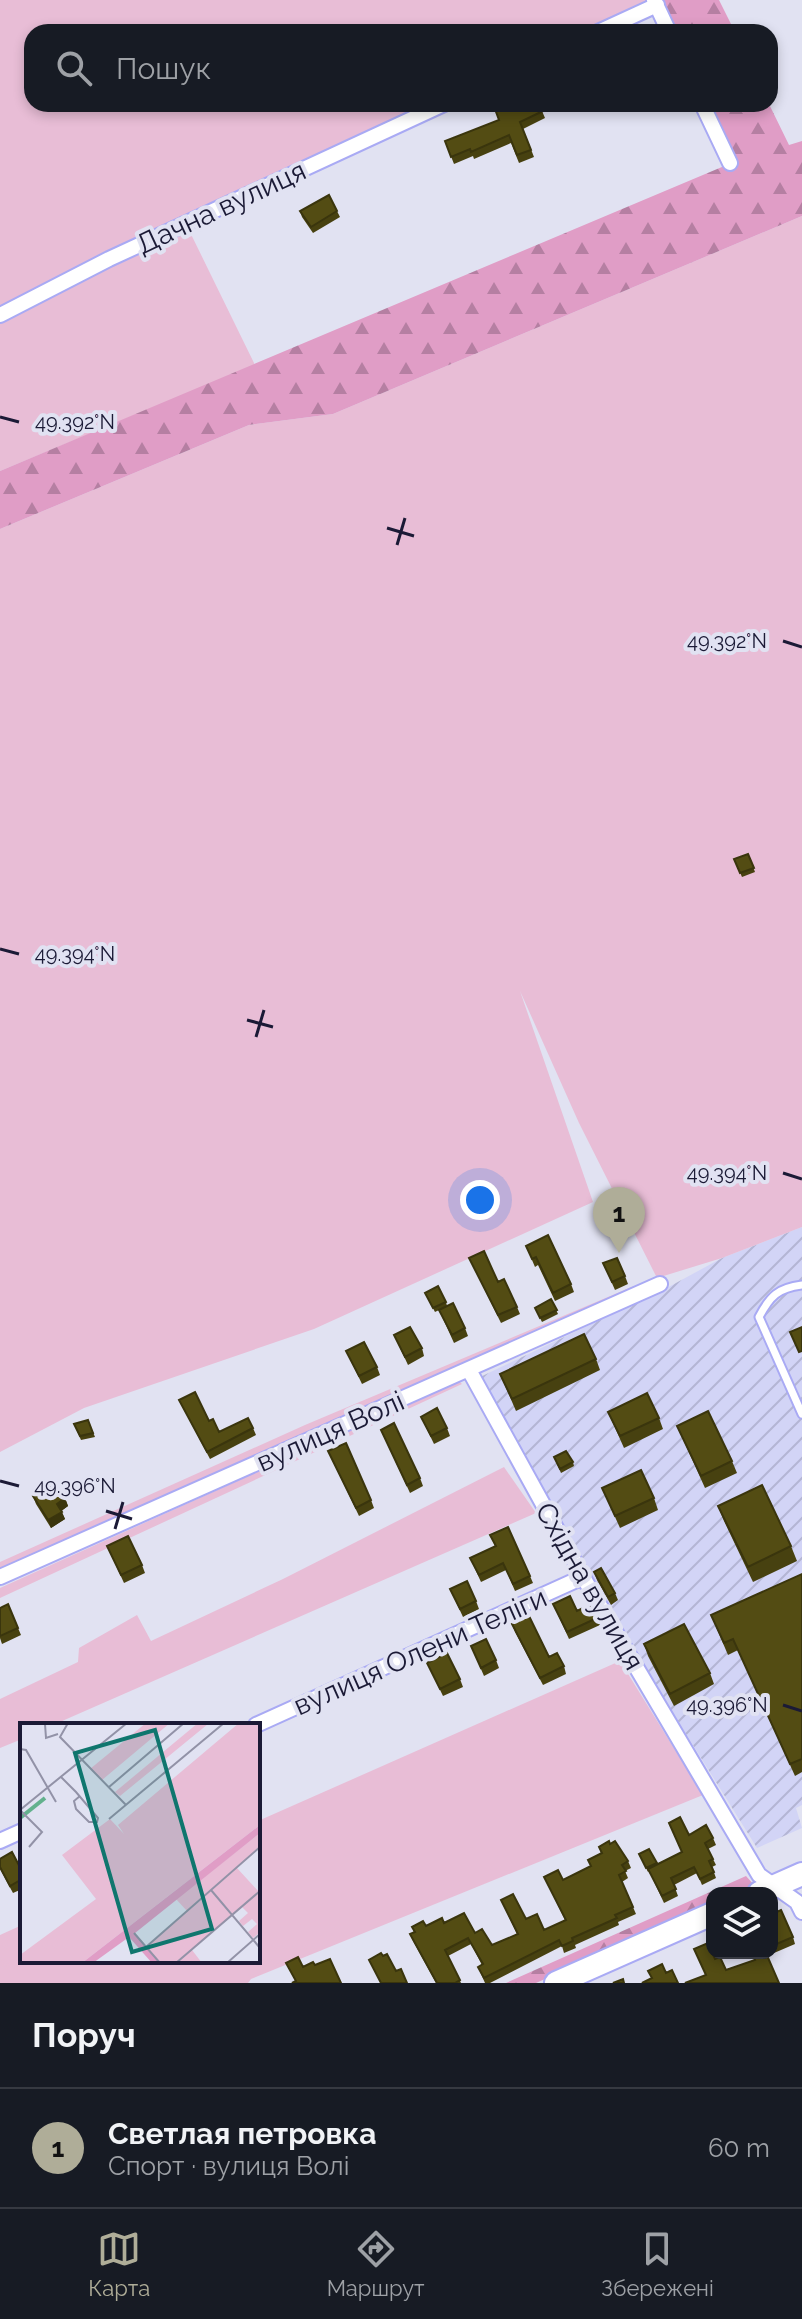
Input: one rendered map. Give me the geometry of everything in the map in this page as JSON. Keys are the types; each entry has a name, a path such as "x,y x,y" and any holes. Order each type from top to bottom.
{"main road":[{"path":"773,1887 802,1874"},
{"path":"556,1983 706,1917"}],"street":[{"path":"613,24 656,2 666,24"},
{"name":"Дачна вулиця","path":"0,315 122,253 427,112"},
{"path":"706,112 730,163"},
{"name":"вулиця Волі","path":"0,1577 660,1284"},
{"name":"Східна вулиця","path":"469,1370 583,1577 767,1887"},
{"name":"вулиця Олени Теліги","path":"260,1723 583,1577"},
{"path":"0,1841 20,1832"},
{"name":"Східна вулиця","path":"778,1893 797,1902 802,1912"}],"lane":[{"path":"802,1285 781,1289 765,1305 759,1317 802,1414"}],"shaded area":[{"path":"0,0 654,0 612,24 24,24 24,112 427,112 186,224 255,365 0,471"},
{"path":"802,216 802,1227 722,1258 657,1278 579,1123 520,991 593,1202 314,1329 84,1408 0,1452 0,529 249,425 333,414"},
{"path":"802,1227 802,1805 796,1808 802,1828 757,1848 596,1589 478,1378 663,1290 722,1258"},
{"path":"634,1286 634,1291 0,1572 0,1562 305,1425"},
{"path":"459,1381 462,1384 0,1598 0,1588"},
{"path":"504,1467 536,1513 58,1723 20,1723 20,1740 0,1748 0,1699 78,1662 79,1648 137,1615 151,1641 283,1579"},
{"path":"620,1661 703,1795 251,1979 248,1983 0,1983 0,1935 20,1926 20,1963 260,1963 260,1820"}],"green space":[{"path":"654,0 719,0 731,24 665,24"},
{"path":"706,112 773,112 789,145 802,141 802,216 333,414 249,425 0,529 0,471 729,164"},
{"path":"746,1876 755,1886 753,1887 721,1887"},
{"path":"706,1894 706,1908 536,1983 506,1983"}],"building":[{"path":"496,112 541,112 520,122 531,150 517,155 509,135 471,152 470,149 451,157 445,141 499,120"},
{"path":"329,195 337,211 311,227 300,211"},
{"path":"748,854 754,868 740,873 734,859"},
{"path":"548,1235 571,1284 553,1293 536,1257 532,1259 526,1246"},
{"path":"484,1251 498,1282 504,1279 517,1307 498,1315 469,1258"},
{"path":"617,1258 625,1276 612,1282 603,1263"},
{"path":"438,1286 446,1302 433,1308 425,1293"},
{"path":"551,1299 557,1310 540,1318 535,1308"},
{"path":"453,1303 465,1328 452,1335 439,1310"},
{"path":"410,1327 422,1348 405,1357 394,1335"},
{"path":"802,1327 802,1351 799,1352 790,1332"},
{"path":"584,1334 596,1359 512,1399 500,1374"},
{"path":"364,1342 377,1367 359,1376 346,1351"},
{"path":"195,1392 209,1421 213,1419 219,1432 248,1418 253,1428 207,1452 179,1400"},
{"path":"647,1393 659,1418 620,1436 608,1412"},
{"path":"437,1408 447,1428 431,1436 421,1417"},
{"path":"708,1411 732,1461 701,1476 677,1426"},
{"path":"88,1420 93,1433 80,1436 74,1424"},
{"path":"394,1423 420,1478 407,1485 381,1430"},
{"path":"346,1443 371,1500 356,1508 328,1451"},
{"path":"566,1451 573,1462 560,1469 554,1457"},
{"path":"641,1470 654,1498 615,1516 602,1488"},
{"path":"55,1482 65,1498 57,1504 62,1512 48,1520 33,1496"},
{"path":"762,1485 791,1546 748,1567 718,1506"},
{"path":"508,1527 530,1576 513,1584 503,1563 479,1575 470,1558 496,1546 490,1535"},
{"path":"128,1536 142,1565 121,1575 107,1546"},
{"path":"601,1568 615,1593 608,1597 594,1572"},
{"path":"802,1574 802,1759 790,1764 733,1639 724,1643 711,1615"},
{"path":"467,1581 476,1601 460,1609 450,1589"},
{"path":"570,1596 577,1611 589,1605 597,1618 567,1632 553,1604"},
{"path":"8,1604 18,1628 0,1636 0,1608"},
{"path":"529,1616 549,1657 557,1653 564,1666 540,1678 512,1624"},
{"path":"684,1624 710,1673 670,1694 644,1644"},
{"path":"486,1639 496,1660 481,1668 471,1646"},
{"path":"447,1653 460,1679 440,1689 427,1663"},
{"path":"680,1817 689,1835 706,1825 713,1838 705,1843 713,1859 709,1861 714,1872 700,1879 694,1867 671,1878 676,1889 662,1896 648,1869 682,1852 669,1823"},
{"path":"609,1841 610,1844 615,1841 628,1861 622,1865 626,1871 619,1875 633,1907 615,1915 617,1918 572,1938 573,1941 562,1946 559,1940 484,1978 478,1967 483,1964 468,1938 445,1950 460,1980 437,1983 410,1934 415,1932 412,1927 423,1921 426,1926 442,1918 444,1923 464,1913 475,1933 482,1929 492,1945 518,1934 501,1900 513,1894 526,1919 537,1914 544,1930 566,1920 544,1877 558,1870 563,1880 591,1866 588,1860 602,1853 599,1847"},
{"path":"649,1849 657,1863 646,1868 639,1854"},
{"path":"12,1852 20,1867 20,1880 10,1886 0,1867 0,1859"},
{"path":"781,1910 793,1937 778,1943 778,1911"},
{"path":"706,1944 706,1959 721,1959 726,1970 755,1959 769,1959 779,1983 685,1983 706,1975 694,1949"},
{"path":"381,1953 383,1956 387,1954 396,1971 401,1969 407,1983 381,1983 369,1960"},
{"path":"298,1957 303,1967 330,1959 341,1983 292,1983 296,1981 286,1963"},
{"path":"662,1964 666,1973 672,1970 678,1983 642,1983 652,1978 648,1971"}],"place":[{"name":"Светлая петровка","path":"619,1253"}]}
